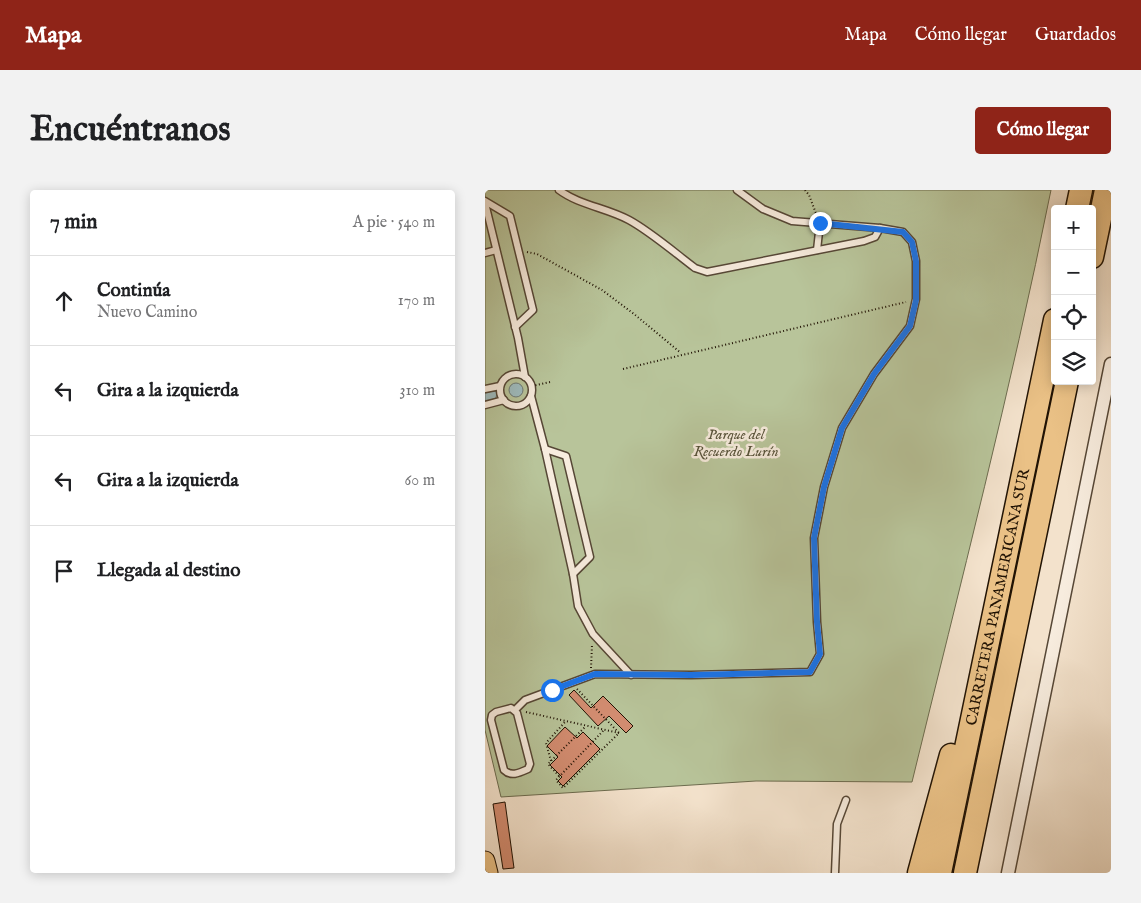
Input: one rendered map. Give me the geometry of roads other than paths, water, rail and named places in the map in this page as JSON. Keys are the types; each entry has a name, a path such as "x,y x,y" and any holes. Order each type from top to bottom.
{"highway":[{"path":"1078,205 1081,190"},
{"path":"1093,250 1106,190"},
{"name":"CARRETERA PANAMERICANA SUR","path":"940,873 1051,339"},
{"name":"CARRETERA PANAMERICANA SUR","path":"965,873 1066,385"},
{"path":"919,873 959,724 990,636"}],"main road":[{"path":"485,861 488,873"}],"street":[{"path":"1008,873 1111,364"}],"lane":[{"path":"559,190 567,196 598,206 630,220 695,268 707,272 875,237 880,228"},
{"path":"515,710 525,700 595,674 810,672 820,654 814,538 824,487 842,428 874,374 910,326 916,300 916,261 912,242 903,232 880,228 792,222 763,209 737,190"},
{"path":"485,202 525,376 532,386 531,396 573,574 578,606 593,634 631,675"},
{"path":"485,202 510,216 533,310 515,327"},
{"path":"817,250 820,223"},
{"path":"485,236 493,234"},
{"path":"485,253 496,250"},
{"path":"525,376 520,374 510,375 502,381 500,394 509,405 519,406 531,396"},
{"path":"485,390 500,386"},
{"path":"485,405 504,400"},
{"path":"545,449 566,456 590,558 573,574"},
{"path":"505,708 515,710 530,764 528,769 513,774 507,773 504,770 491,720 488,717 505,708"},
{"path":"835,873 837,824 846,800"}],"water":[{"path":"516,383 521,385 523,390 521,395 516,397 511,395 509,390 511,385"},
{"path":"497,392 496,398 485,402 485,393"}],"park label":[{"name":"Parque del Recuerdo Lurín","path":"736,442"}]}
